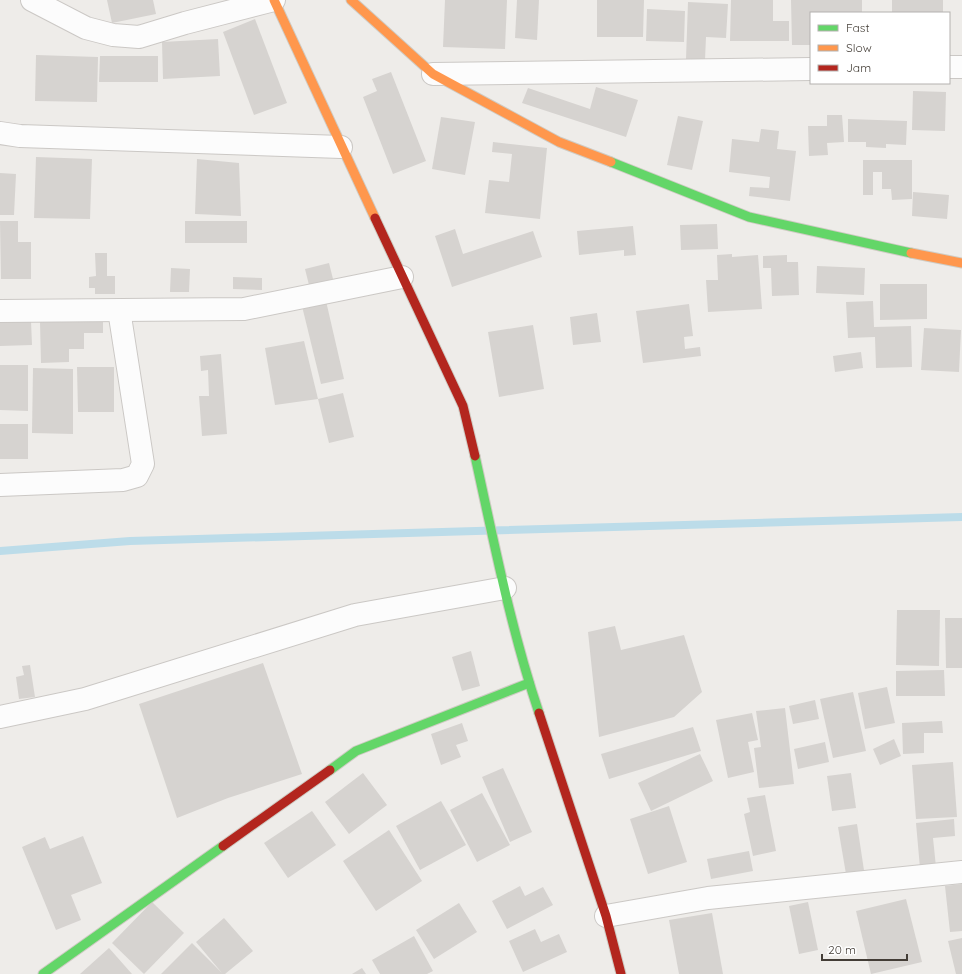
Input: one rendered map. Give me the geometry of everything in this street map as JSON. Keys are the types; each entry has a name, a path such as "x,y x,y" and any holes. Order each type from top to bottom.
{"street":[{"path":"32,0 86,28 113,35 139,37 185,23 274,0 462,406 529,683 606,916 621,974"},
{"path":"351,0 433,74 559,142 749,217 962,263"},
{"path":"950,67 962,67"},
{"path":"433,74 810,69"},
{"path":"0,133 20,136 341,147"},
{"path":"0,311 244,309 402,277"},
{"path":"0,485 123,480 137,476 143,464 119,310"},
{"path":"0,717 85,699 355,615 505,588"},
{"path":"43,974 356,751 529,683"},
{"path":"606,916 708,898 962,872"}],"building":[{"path":"107,0 153,0 156,14 112,23"},
{"path":"445,0 507,0 505,49 443,47"},
{"path":"517,0 539,0 537,40 515,38"},
{"path":"597,0 644,0 643,37 597,37"},
{"path":"731,0 773,0 773,21 789,21 789,41 730,41"},
{"path":"791,0 862,0 862,12 810,12 810,45 792,45"},
{"path":"892,0 943,0 943,12 892,12"},
{"path":"688,2 728,4 726,38 706,37 705,60 686,59"},
{"path":"647,9 685,11 684,42 646,41"},
{"path":"255,19 287,103 254,115 223,32"},
{"path":"218,39 220,76 163,79 162,42"},
{"path":"36,55 98,57 97,102 35,101"},
{"path":"100,56 158,56 158,82 99,82"},
{"path":"391,72 426,161 393,174 363,97 377,91 372,79"},
{"path":"596,87 638,100 626,137 522,103 528,88 590,109"},
{"path":"913,91 946,92 945,131 912,130"},
{"path":"827,115 842,115 844,142 827,143 828,155 809,156 808,126 827,126"},
{"path":"678,116 703,121 692,170 667,165"},
{"path":"441,117 475,122 465,175 432,169"},
{"path":"848,119 907,121 906,145 886,144 886,148 866,147 866,142 848,142"},
{"path":"761,129 779,131 777,149 796,151 790,201 749,196 750,187 769,188 770,177 729,172 732,139 759,142"},
{"path":"493,142 547,148 540,219 485,213 489,180 509,182 512,154 492,152"},
{"path":"36,157 92,159 90,219 34,218"},
{"path":"197,159 239,163 241,216 195,214"},
{"path":"863,160 912,160 912,199 892,200 891,189 882,189 882,172 873,172 873,195 863,195"},
{"path":"0,173 16,174 14,215 0,215"},
{"path":"913,192 949,195 947,219 912,216"},
{"path":"0,221 18,221 18,242 31,242 31,279 1,279"},
{"path":"185,221 247,221 247,243 185,243"},
{"path":"717,224 718,249 681,250 680,225"},
{"path":"633,226 636,255 624,256 624,250 579,255 577,231"},
{"path":"455,229 463,254 533,231 542,257 452,287 435,236"},
{"path":"95,253 107,253 107,276 115,276 115,294 95,294 95,288 89,288 89,277 96,276"},
{"path":"732,254 732,257 758,255 762,309 708,312 706,280 718,280 717,255"},
{"path":"787,255 787,262 798,262 799,295 772,296 771,268 763,268 763,256"},
{"path":"329,263 333,279 309,285 305,269"},
{"path":"817,266 865,268 864,295 816,293"},
{"path":"171,268 190,269 189,292 170,292"},
{"path":"233,277 262,278 262,290 233,289"},
{"path":"880,284 927,284 927,319 880,320"},
{"path":"326,301 344,379 321,384 302,306"},
{"path":"873,301 874,327 911,326 912,367 876,368 875,337 848,338 846,302"},
{"path":"689,304 693,336 684,337 685,349 700,347 701,356 643,363 636,311"},
{"path":"597,313 601,342 573,345 570,317"},
{"path":"103,320 103,333 84,333 84,349 69,349 69,362 41,363 40,322"},
{"path":"31,321 32,345 0,346 0,322"},
{"path":"533,325 544,389 499,397 488,332"},
{"path":"924,328 961,330 959,372 921,370"},
{"path":"304,341 318,399 275,405 265,348"},
{"path":"861,352 863,368 835,372 833,356"},
{"path":"221,354 227,434 202,436 199,396 209,396 208,370 201,371 200,356"},
{"path":"0,365 28,365 28,411 0,410"},
{"path":"77,367 114,367 114,412 78,412"},
{"path":"33,368 73,369 73,434 32,433"},
{"path":"343,393 354,437 329,443 318,399"},
{"path":"0,424 28,424 28,459 0,459"},
{"path":"897,610 940,610 939,666 896,665"},
{"path":"945,618 962,618 962,668 946,668"},
{"path":"615,626 621,650 684,635 702,692 674,717 599,737 588,632"},
{"path":"471,651 480,686 462,691 452,657"},
{"path":"263,663 302,774 228,798 177,818 139,704"},
{"path":"30,665 35,697 19,699 16,677 24,675 22,666"},
{"path":"944,670 945,696 896,696 896,671"},
{"path":"887,687 895,723 865,729 858,693"},
{"path":"853,692 866,751 833,758 820,699"},
{"path":"815,700 819,719 793,724 789,706"},
{"path":"785,708 794,784 759,788 754,748 761,747 756,711"},
{"path":"752,713 758,740 748,742 754,772 728,778 716,720"},
{"path":"942,721 943,733 924,733 924,753 903,754 902,723"},
{"path":"462,723 468,741 456,745 461,757 441,765 431,734"},
{"path":"693,727 701,751 609,779 601,754"},
{"path":"894,739 901,756 880,765 873,749"},
{"path":"825,742 829,762 798,769 794,749"},
{"path":"700,754 713,781 651,811 638,783"},
{"path":"953,762 957,817 916,819 912,765"},
{"path":"503,768 532,832 510,842 482,777"},
{"path":"363,773 387,805 349,834 325,802"},
{"path":"851,773 856,808 832,811 827,776"},
{"path":"482,793 510,845 477,862 450,810"},
{"path":"765,795 776,851 753,856 744,814 750,812 747,798"},
{"path":"441,801 466,845 420,870 396,826"},
{"path":"669,806 687,862 648,874 630,819"},
{"path":"312,811 336,845 288,878 264,843"},
{"path":"954,819 955,836 933,838 936,867 920,868 916,823"},
{"path":"857,824 865,877 847,880 838,827"},
{"path":"389,830 422,881 376,911 343,861"},
{"path":"83,836 102,883 71,895 81,920 56,930 22,847 45,837 50,849"},
{"path":"749,851 753,871 711,879 707,859"},
{"path":"962,884 962,931 950,932 945,886"},
{"path":"520,886 525,896 543,887 553,905 507,929 492,901"},
{"path":"906,899 922,962 871,974 856,911"},
{"path":"152,902 184,933 144,974 112,943"},
{"path":"808,902 818,950 799,954 789,906"},
{"path":"459,903 477,932 434,959 416,930"},
{"path":"712,913 723,974 679,974 669,920"},
{"path":"224,918 253,951 225,974 161,974 192,943 222,973 196,942"},
{"path":"535,929 541,942 559,934 567,952 523,972 509,941"},
{"path":"414,936 433,971 427,974 380,974 372,960"},
{"path":"962,938 962,974 956,974 948,941"},
{"path":"109,948 132,974 80,974"},
{"path":"362,968 366,974 352,974"}],"waterway":[{"path":"0,551 130,541 962,517"}],"traffic: fast":[{"path":"611,162 749,217 911,253"},
{"path":"475,456 511,618 539,713"},
{"path":"330,770 356,751 529,683"},
{"path":"43,974 223,846"}],"traffic: slow":[{"path":"274,0 375,218"},
{"path":"351,0 433,74 559,142 611,162"},
{"path":"911,253 962,263"}],"traffic: jam":[{"path":"375,218 463,406 475,456"},
{"path":"539,713 606,916 621,974"},
{"path":"223,846 330,770"}]}
